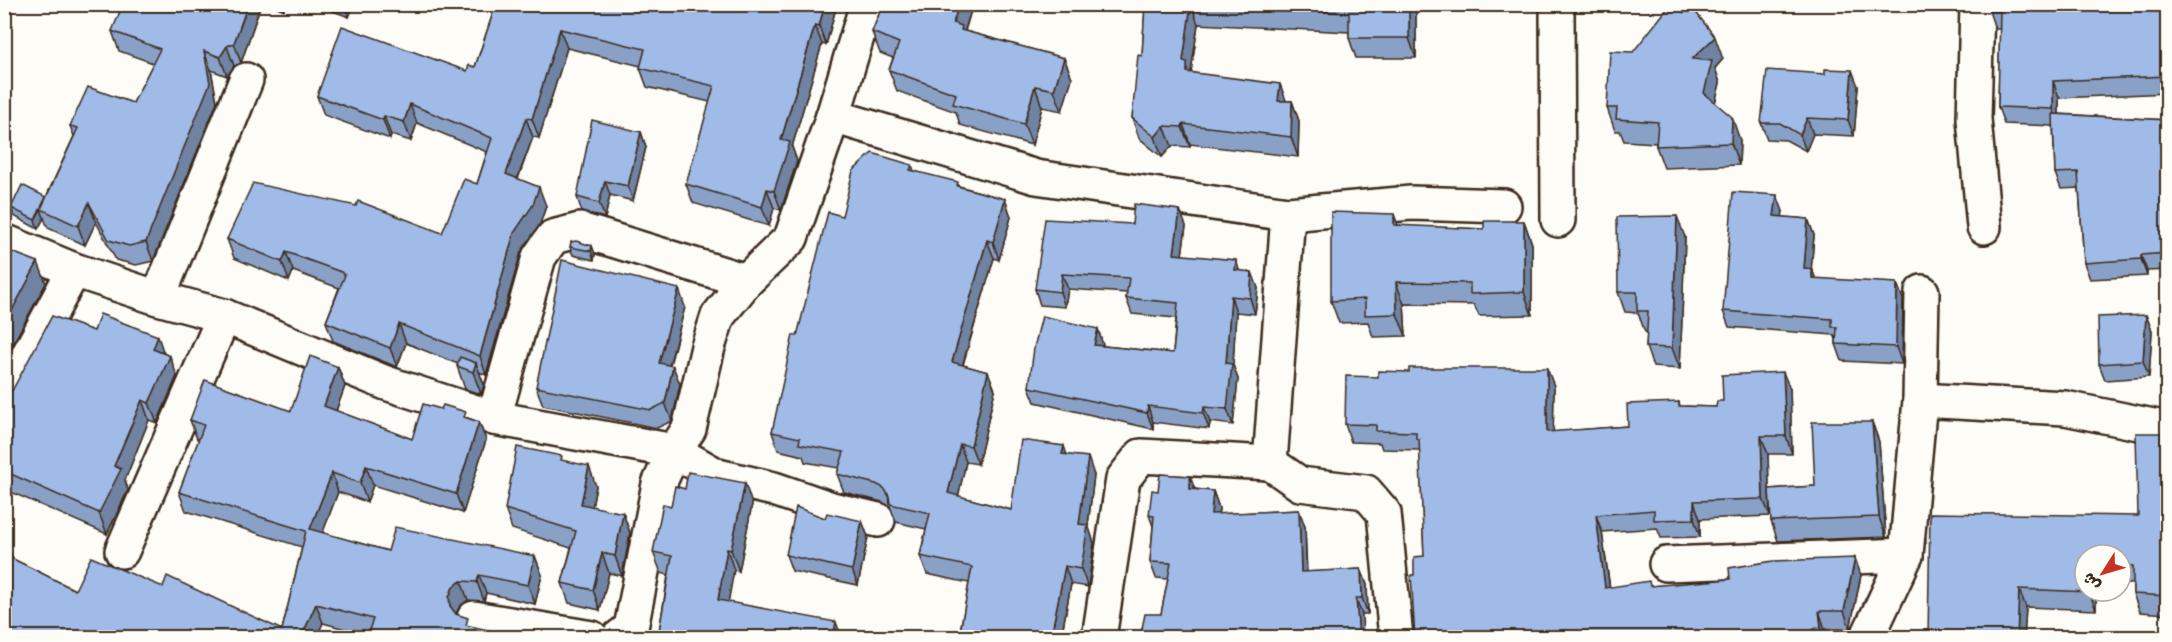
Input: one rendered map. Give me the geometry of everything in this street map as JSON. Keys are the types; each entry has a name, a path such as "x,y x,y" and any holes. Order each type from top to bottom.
{"street":[{"path":"618,638 631,628 659,484 674,451 689,429 708,347 718,316 746,281 791,238 833,116 867,4"},
{"path":"1557,4 1558,220"},
{"path":"1977,4 1974,119 1984,227"},
{"path":"158,298 246,80"},
{"path":"833,116 1036,177 1288,214 1411,203 1504,206"},
{"path":"1270,463 1288,214"},
{"path":"494,418 539,257 554,237 580,230 746,281"},
{"path":"4,241 74,270 158,298 224,316 386,383 494,418 674,451 718,476 774,489 832,509 878,520"},
{"path":"4,400 74,270"},
{"path":"1867,638 1906,555 1920,400 1922,292"},
{"path":"122,551 224,316"},
{"path":"1920,400 2065,408 2168,429"},
{"path":"1099,638 1123,479 1142,456 1270,463 1300,484 1366,492 1384,513 1396,638"},
{"path":"1666,564 1906,555"},
{"path":"474,618 592,638"}],"building":[{"path":"123,4 248,4 234,43 227,46 220,57 204,51 210,83 146,242 129,246 109,240 89,203 78,226 41,209 78,128 70,126 88,87 133,103 160,49 112,31"},
{"path":"496,4 825,4 819,26 815,25 781,140 790,142 774,191 767,189 762,207 686,184 714,86 640,68 645,49 560,29 532,119 526,118 506,174 539,187 533,205 514,233 480,356 399,324 390,348 326,322 345,275 286,252 282,262 227,239 253,183 356,206 358,201 442,233 464,179 477,184 492,138 410,104 404,122 384,116 383,120 317,96 342,26 467,71 469,65 475,67"},
{"path":"883,4 959,4 953,23 962,26 961,30 1064,58 1054,90 1035,86 1024,124 953,104 956,94 889,70 899,43 872,32"},
{"path":"1145,4 1191,4 1183,61 1187,62 1187,72 1280,84 1278,101 1292,101 1291,137 1183,124 1182,127 1164,126 1155,137 1132,118 1138,55 1142,56"},
{"path":"1195,4 1409,4 1409,38 1349,38 1349,13"},
{"path":"1671,4 1677,4 1684,13 1691,6 1715,37 1692,59 1712,61 1704,93 1732,117 1731,143 1656,146 1658,122 1616,119 1617,108 1607,108 1610,51 1633,52"},
{"path":"1989,4 2168,4 2168,76 2053,81 2053,109 1998,107 2000,11 1989,11"},
{"path":"1825,69 1852,70 1848,120 1807,118 1800,135 1780,123 1761,123 1767,70 1825,74"},
{"path":"2053,114 2168,120 2168,253 2141,255 2141,259 2084,263 2078,172 2055,173"},
{"path":"592,120 641,132 628,186 605,181 599,203 577,197"},
{"path":"872,153 912,165 910,170 958,182 957,186 1005,199 993,242 987,240 952,362 988,372 971,446 960,444 948,493 1011,510 1021,440 1064,446 1062,454 1088,457 1079,524 1088,525 1081,569 1065,566 1052,631 1068,634 1067,638 932,638 933,631 959,637 972,567 920,556 930,513 890,504 889,496 884,488 837,474 844,452 799,444 800,438 772,432 793,335 797,336 828,212 842,216 853,171"},
{"path":"22,185 46,197 35,220 11,208"},
{"path":"1733,192 1777,195 1774,216 1808,219 1804,268 1812,269 1812,278 1897,283 1896,347 1836,344 1837,327 1832,327 1832,319 1723,311"},
{"path":"1134,204 1180,210 1174,254 1236,260 1235,270 1252,272 1250,298 1231,296 1226,363 1232,364 1227,409 1204,407 1203,413 1148,406 1147,413 1029,387 1034,348 1042,316 1098,329 1094,345 1173,353 1178,303 1126,298 1129,278 1062,274 1060,292 1035,289 1045,219 1132,224"},
{"path":"1331,212 1394,214 1394,225 1484,229 1484,221 1524,221 1524,292 1470,294 1470,283 1396,282 1397,314 1365,315 1365,299 1331,301"},
{"path":"1677,216 1672,348 1646,347 1648,311 1637,311 1637,292 1618,292 1617,217"},
{"path":"576,241 592,246 591,251 570,247 571,242"},
{"path":"4,249 38,262 4,325"},
{"path":"562,260 679,289 659,363 673,366 665,403 651,410 536,387"},
{"path":"100,314 158,336 153,349 170,356 149,403 142,400 114,466 121,469 99,513 4,471 4,396 13,389 52,316 94,331"},
{"path":"2146,315 2143,361 2099,364 2098,317"},
{"path":"310,356 338,367 324,406 412,439 423,404 441,409 443,405 466,412 464,417 479,422 456,494 366,466 360,483 332,473 310,529 388,551 395,527 535,556 528,585 479,575 477,582 461,581 453,587 449,597 450,606 456,614 468,618 466,625 522,638 366,638 373,619 316,604 301,638 4,638 4,540 13,559 75,590 91,557 163,587 167,576 282,630 306,531 179,492 204,425 190,420 205,380 291,411"},
{"path":"460,357 476,363 473,372 457,366"},
{"path":"1409,368 1547,368 1547,432 1628,426 1627,404 1679,402 1679,406 1716,407 1717,401 1723,401 1722,375 1783,372 1786,436 1761,436 1763,499 1694,501 1694,519 1654,520 1654,510 1596,515 1605,588 1649,581 1650,586 1730,579 1729,568 1773,561 1855,558 1844,611 1819,611 1821,627 1814,628 1815,638 1415,638 1411,575 1414,575 1414,557 1424,556 1419,439 1416,439 1416,432 1376,431 1376,425 1345,424 1346,376 1378,377 1378,371 1409,372"},
{"path":"1812,422 1872,422 1879,517 1771,521 1769,489 1815,486"},
{"path":"2136,433 2168,433 2168,596 2133,594 2133,543 2073,543 2073,591 2019,589 2017,638 1928,638 1930,513 2138,516"},
{"path":"517,447 562,456 561,460 589,466 581,504 623,513 615,556 602,553 593,590 562,583 576,531 505,509"},
{"path":"688,472 745,483 731,550 727,549 718,600 836,622 833,638 658,637 672,556 653,552 663,504 671,506 675,486 685,489"},
{"path":"1160,474 1190,476 1190,489 1213,491 1211,514 1299,510 1301,572 1361,569 1362,598 1356,598 1359,638 1140,638 1145,614 1161,614 1171,563 1150,562 1154,516 1149,515 1152,490 1158,491"},
{"path":"796,507 825,518 827,513 862,521 852,570 786,555"},
{"path":"598,632 605,637 611,638 588,638"},
{"path":"620,635 631,638 614,638"},
{"path":"2133,636 2168,636 2168,638 2133,638"}]}
